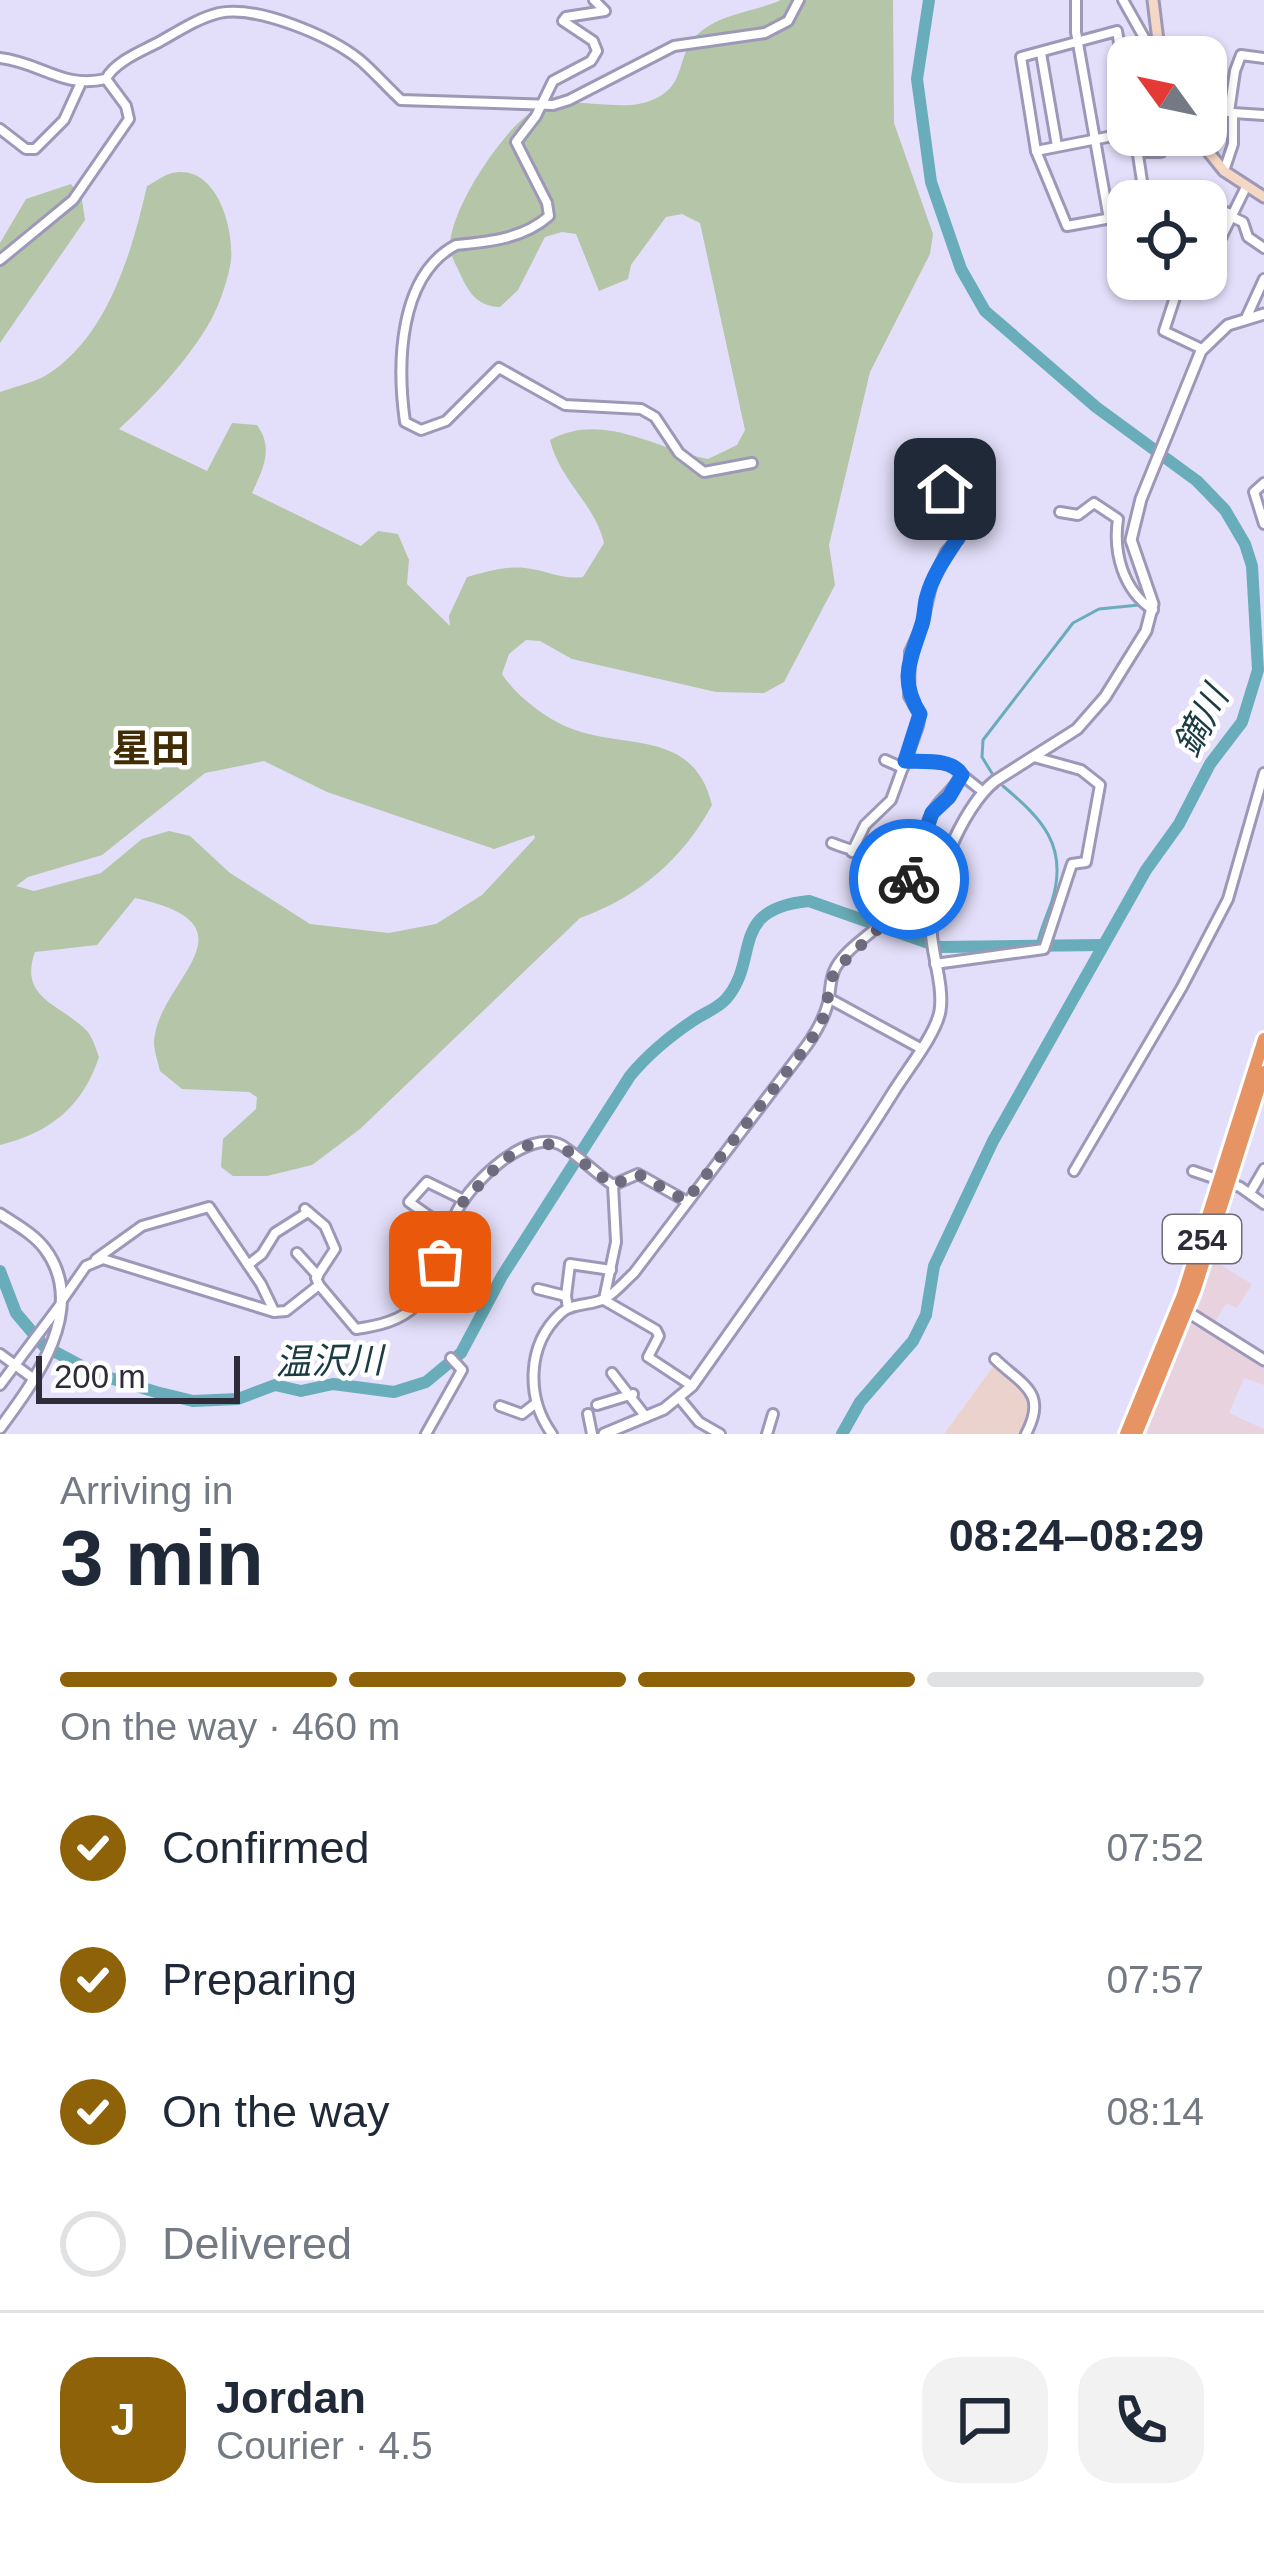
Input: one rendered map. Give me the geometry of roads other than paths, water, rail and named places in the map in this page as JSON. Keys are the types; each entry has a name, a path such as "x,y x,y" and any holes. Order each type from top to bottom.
{"highway":[{"name":"254","path":"1226,1182 1264,1039"},
{"name":"254","path":"1136,1434 1264,1072"},
{"name":"254","path":"1126,1434 1183,1308"}],"main road":[{"path":"1153,0 1156,36"},
{"path":"1212,156 1224,171 1264,197"}],"street":[{"path":"594,0 605,11 563,21 593,41 597,51 591,61 557,77 516,142 547,202 549,216 494,242 456,244 427,273 406,326 405,422 422,430 446,421 499,368 565,405 641,409 655,418 679,453 704,472 752,463"},
{"path":"106,79 110,70 198,21 237,12 295,26 333,43 358,58 401,100 540,106 569,100 674,46 765,33 788,21 800,0"},
{"path":"1076,0 1078,45 1107,207"},
{"path":"1123,0 1145,36"},
{"path":"1107,218 1067,226 1036,151 1021,57 1118,31 1119,36"},
{"path":"1041,53 1058,146"},
{"path":"1224,171 1233,144 1231,112 1239,58 1245,53 1264,58"},
{"path":"0,58 80,85 106,79"},
{"path":"0,260 73,200 130,118 106,79"},
{"path":"0,129 26,149 35,149 64,120 80,85"},
{"path":"1227,111 1264,115"},
{"path":"1036,151 1107,137"},
{"path":"1227,226 1246,187"},
{"path":"1227,214 1243,222 1248,237 1264,248"},
{"path":"1247,316 1264,279"},
{"path":"1174,300 1164,331 1202,350"},
{"path":"604,1434 635,1426 680,1399 692,1386 846,1168 920,1048 940,1011 931,926 943,871 982,791 1077,728 1105,697 1146,631 1153,610 1150,588 1134,554 1131,532 1173,418 1202,350 1228,325 1264,314"},
{"path":"853,851 865,825 891,800 904,764 920,714 909,696 910,652 931,586 958,538 958,511 939,480 916,476"},
{"path":"1264,483 1253,492 1253,500 1264,524"},
{"path":"1060,512 1078,514 1094,503 1118,520 1118,561 1139,598 1153,610"},
{"path":"935,964 1044,950 1072,863 1087,862 1100,784 1081,770 1034,758"},
{"path":"885,760 956,766 982,791"},
{"path":"1075,1171 1228,899 1264,773"},
{"path":"552,1434 535,1404 534,1363 548,1332 568,1308 604,1300 634,1273 807,1046 830,999 830,981 840,961 895,908 917,862 932,813 962,775"},
{"path":"832,843 943,871"},
{"path":"830,999 920,1048"},
{"path":"297,1252 356,1329 391,1321 416,1305 426,1292 464,1200 503,1160 532,1143 560,1145 613,1185"},
{"path":"1250,1193 1264,1168"},
{"path":"1193,1171 1250,1193 1264,1204"},
{"path":"613,1185 638,1174 686,1201"},
{"path":"450,1231 409,1202 412,1195 428,1183 464,1200"},
{"path":"604,1300 616,1242 613,1185"},
{"path":"0,1385 86,1266 142,1226 209,1207 274,1312"},
{"path":"94,1261 103,1259 274,1312 286,1311 318,1281 335,1249 325,1226 307,1210 275,1233 262,1254 248,1265"},
{"path":"0,1214 46,1250 56,1270 60,1304 49,1350 35,1380 0,1428"},
{"path":"568,1308 570,1264 611,1270"},
{"path":"538,1289 566,1296"},
{"path":"604,1300 656,1330 659,1336 648,1358 692,1386"},
{"path":"1183,1308 1264,1360"},
{"path":"0,1354 35,1380"},
{"path":"995,1359 1033,1394 1036,1413 1026,1434"},
{"path":"426,1434 458,1383 462,1370 455,1361"},
{"path":"612,1372 646,1417"},
{"path":"597,1405 633,1394"},
{"path":"680,1399 704,1431 720,1434"},
{"path":"500,1406 522,1414 535,1404"},
{"path":"588,1414 592,1434"},
{"path":"767,1434 773,1414"}],"waterway":[{"name":"鏑川","path":"842,1434 860,1402 913,1341 926,1315 934,1266 993,1141 1146,870 1179,824 1210,764 1242,722 1258,670 1252,566 1225,510 1197,481 1096,407 985,311 961,269 931,182 917,79 929,0"},
{"path":"993,775 982,757 983,740 1073,623 1099,609 1139,605"},
{"path":"1003,786 1040,822 1054,849 1056,882 1037,946"},
{"name":"温沢川","path":"0,1271 16,1313 44,1346 97,1374 193,1401 238,1399 275,1385 301,1391 333,1384 394,1392 426,1382 461,1353 502,1276 630,1076 668,1039 726,999 736,984 756,925 766,914 809,901 940,947 1103,945"}],"district":[{"name":"星田","path":"151,748"}]}
